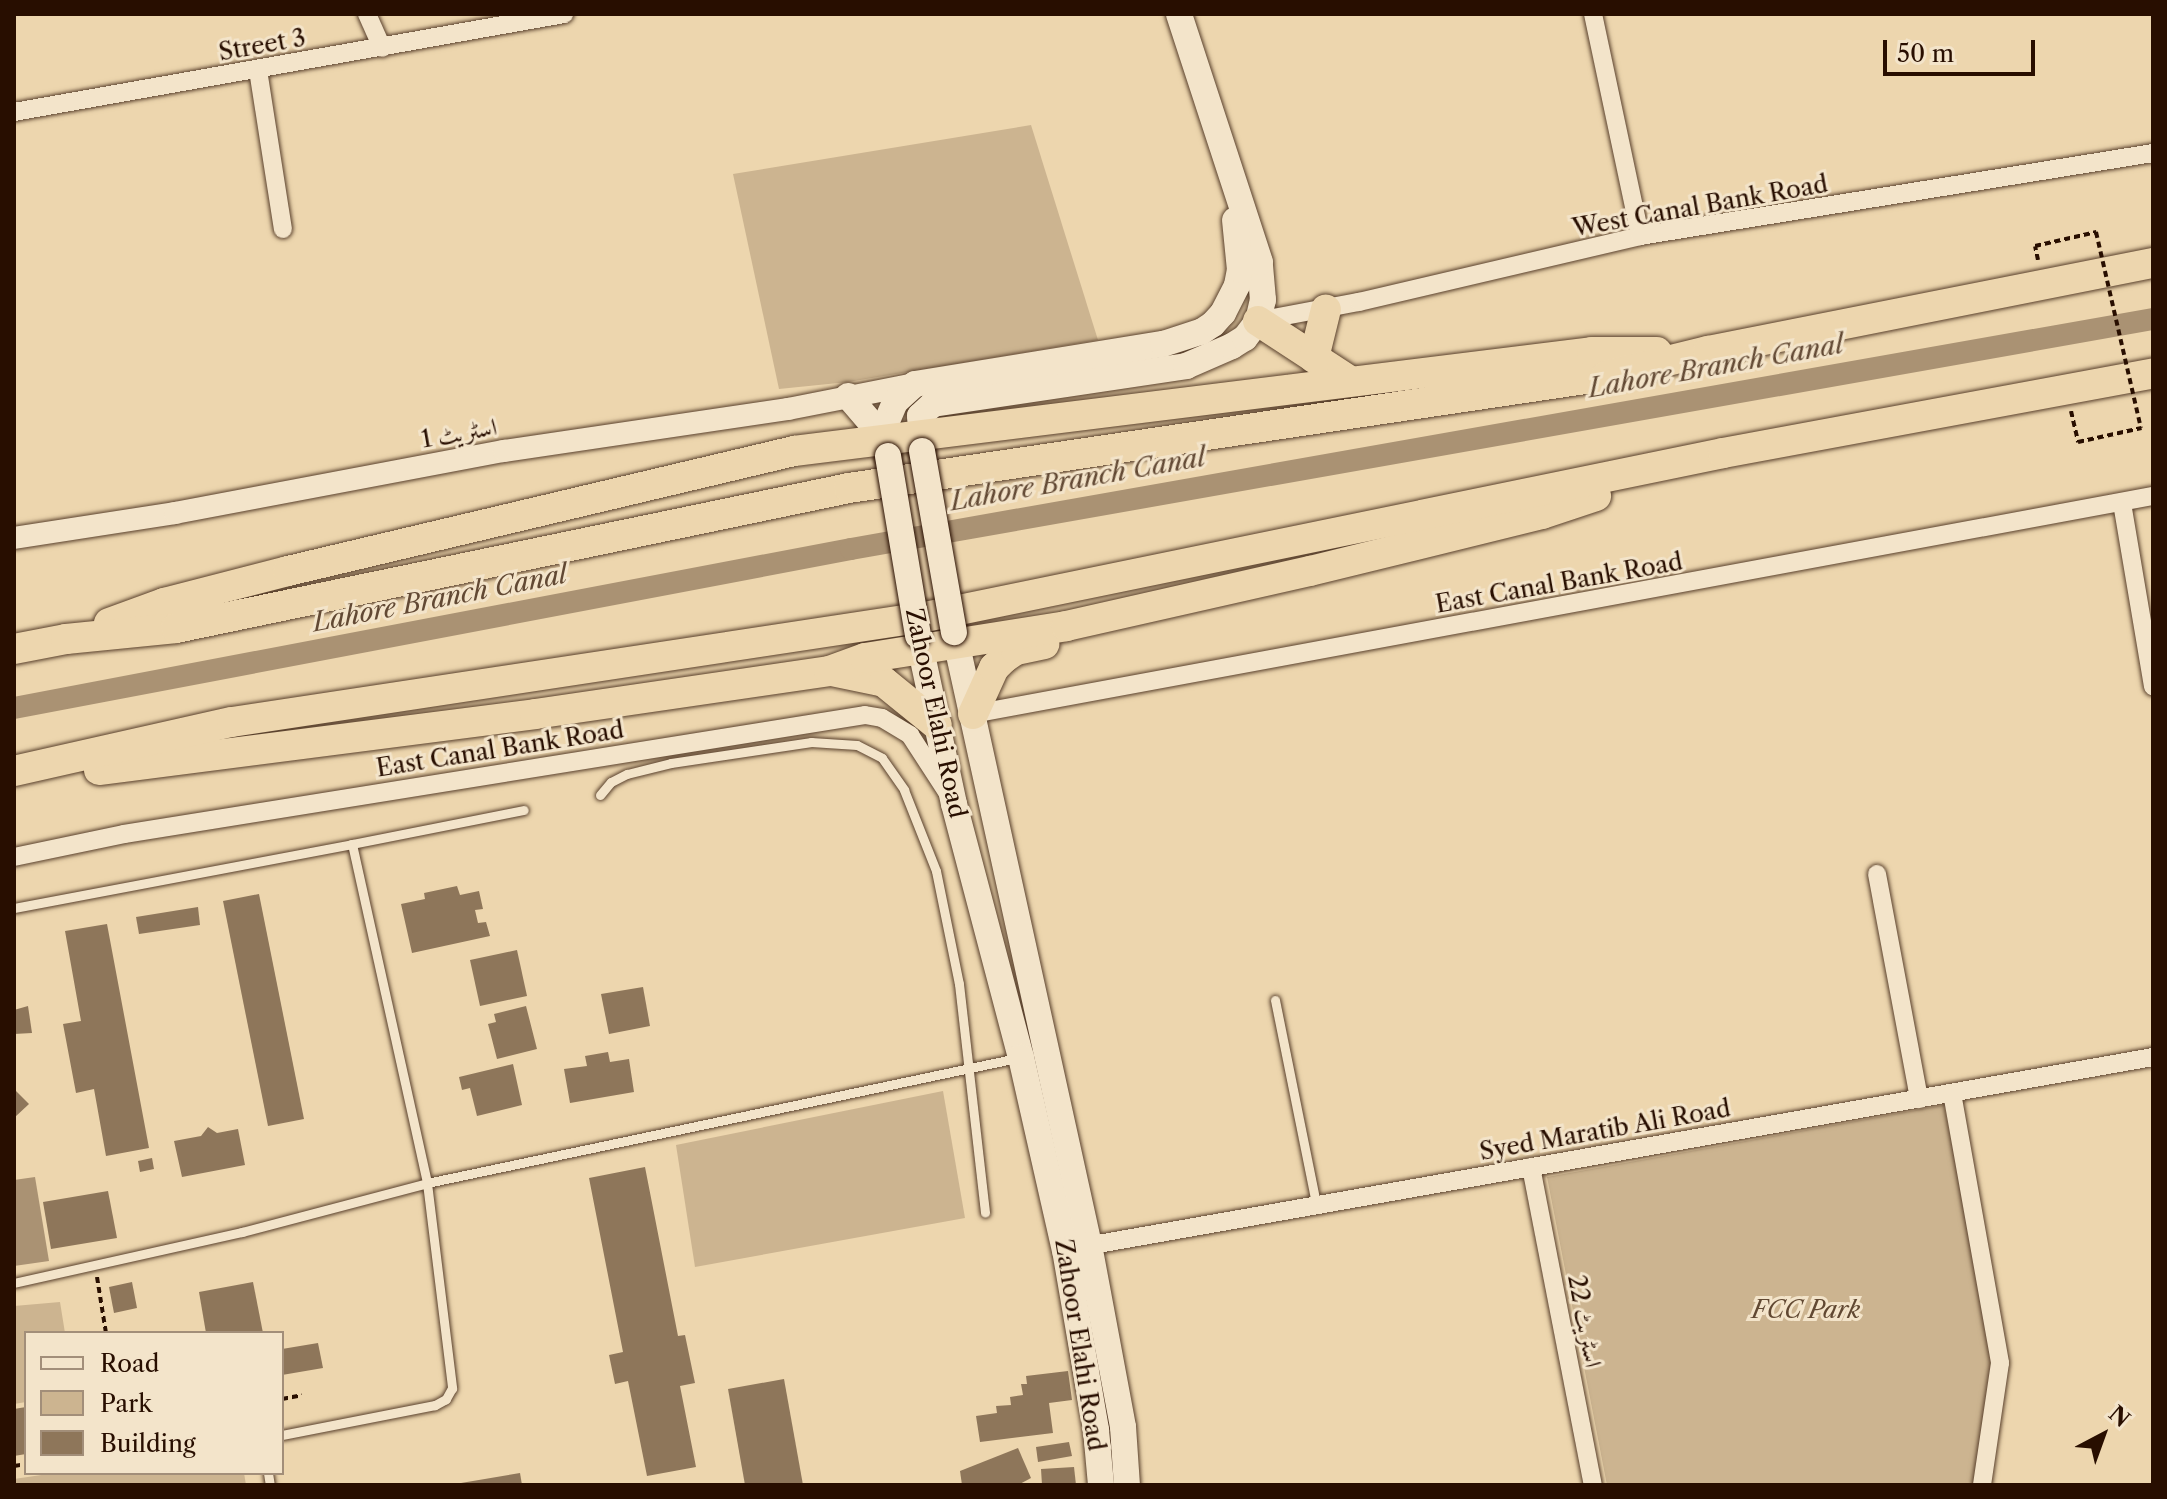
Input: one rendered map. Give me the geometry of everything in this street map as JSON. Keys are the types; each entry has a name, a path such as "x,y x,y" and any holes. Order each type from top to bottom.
{"highway":[{"path":"14,649 66,639 176,628 849,488 1606,376 1708,351 2153,263"},
{"path":"1314,358 1326,309"},
{"path":"1258,321 1350,381"},
{"path":"66,639 164,603 764,458 921,444 1350,381 1592,352 1708,351"},
{"path":"14,771 232,722 925,617 1723,453 2153,373"},
{"path":"14,781 535,714 829,671 920,642 1066,626 1542,514 1723,453"},
{"path":"973,714 994,668 1004,658 1016,650 1049,643 1066,626"},
{"path":"829,671 884,682 937,725"}],"main road":[{"path":"921,444 920,416 933,404 1186,366 1245,338 1258,321 1263,300 1260,262 1179,14"},
{"path":"915,384 1163,344 1201,332 1223,313 1237,285 1235,192"},
{"name":"Zahoor Elahi Road","path":"915,384 904,392 890,411 887,448 920,642 954,804 1021,1057 1077,1248 1123,1427 1127,1485"},
{"path":"848,396 887,448"},
{"name":"Zahoor Elahi Road","path":"921,444 956,637 1077,1248 1101,1485"}],"street":[{"path":"367,14 382,48"},
{"path":"1593,14 1640,236"},
{"name":"Street 3","path":"14,112 557,15"},
{"path":"258,70 283,229"},
{"name":"West Canal Bank Road","path":"1258,321 1326,309 1640,236 2153,153"},
{"name":"اسٹریٹ 1","path":"14,538 175,513 504,451 788,409 915,384"},
{"name":"East Canal Bank Road","path":"973,714 2153,496"},
{"path":"2122,503 2153,686"},
{"name":"East Canal Bank Road","path":"14,857 124,834 865,715 882,718 910,735 954,804"},
{"path":"1877,874 1919,1099"},
{"name":"Syed Maratib Ali Road","path":"1077,1248 2153,1057"},
{"path":"1952,1093 2000,1363 1982,1485"},
{"name":"اسٹریٹ 22","path":"1531,1167 1593,1485"}],"lane":[{"path":"600,795 611,782 627,774 671,763 811,742 857,745 882,758 904,790 936,871 959,984 985,1213"},
{"path":"14,908 524,810"},
{"path":"284,1435 435,1405 446,1399 452,1388 427,1183 352,844"},
{"path":"1275,1000 1316,1204"},
{"path":"14,1283 95,1266 427,1183 1021,1057"}],"path":[{"path":"2035,246 2096,232 2141,428 2078,442"},
{"path":"95,1266 106,1331"},
{"path":"284,1399 302,1395"}],"green space":[{"path":"1031,125 1098,340 848,382 779,389 733,174"},
{"path":"943,1091 965,1218 695,1267 676,1145"},
{"name":"FCC Park","path":"1944,1105 1987,1318 1993,1380 1974,1485 1607,1485 1547,1177"},
{"path":"60,1302 65,1331 24,1331 24,1402 14,1404 14,1306"},
{"path":"41,1475 244,1475 246,1485 14,1485 14,1479"}],"shaded area":[{"path":"35,1177 49,1261 14,1266 14,1180"}],"building":[{"path":"457,886 460,895 479,891 483,909 475,910 478,923 486,922 490,936 412,953 401,904 425,899 424,893"},
{"path":"259,894 304,1119 268,1126 223,901"},
{"path":"198,907 200,925 139,934 136,917"},
{"path":"107,924 149,1148 106,1156 94,1089 76,1093 63,1024 81,1021 65,931"},
{"path":"517,950 527,996 480,1006 470,960"},
{"path":"643,987 650,1026 609,1034 601,994"},
{"path":"28,1006 32,1033 14,1034 14,1010"},
{"path":"526,1006 537,1049 497,1059 488,1024 496,1022 494,1014"},
{"path":"608,1052 610,1062 629,1059 634,1092 570,1103 564,1069 587,1066 585,1056"},
{"path":"513,1064 522,1105 477,1116 470,1088 462,1090 459,1077"},
{"path":"14,1089 29,1104 14,1118"},
{"path":"208,1127 217,1133 238,1129 245,1165 182,1177 174,1141 201,1136"},
{"path":"152,1158 154,1169 140,1172 138,1161"},
{"path":"645,1167 678,1336 685,1335 695,1383 680,1386 696,1467 647,1476 628,1381 615,1384 609,1355 623,1352 589,1178"},
{"path":"108,1191 117,1238 51,1249 43,1202"},
{"path":"132,1282 137,1308 114,1313 109,1287"},
{"path":"253,1282 263,1331 206,1331 199,1292"},
{"path":"318,1343 323,1368 284,1375 284,1349"},
{"path":"1068,1371 1072,1400 1049,1403 1053,1433 980,1442 976,1416 997,1413 996,1406 1011,1405 1010,1397 1023,1395 1021,1384 1027,1384 1026,1376"},
{"path":"784,1379 803,1485 745,1485 728,1389"},
{"path":"24,1407 24,1454 14,1456 14,1409"},
{"path":"1069,1442 1072,1456 1038,1462 1036,1447"},
{"path":"1018,1448 1031,1478 1018,1485 962,1485 960,1471"},
{"path":"1074,1467 1076,1485 1042,1485 1041,1469"},
{"path":"520,1473 522,1485 461,1485 461,1483"}],"waterway":[{"name":"Lahore Branch Canal","path":"14,708 851,549 2153,319"}]}
